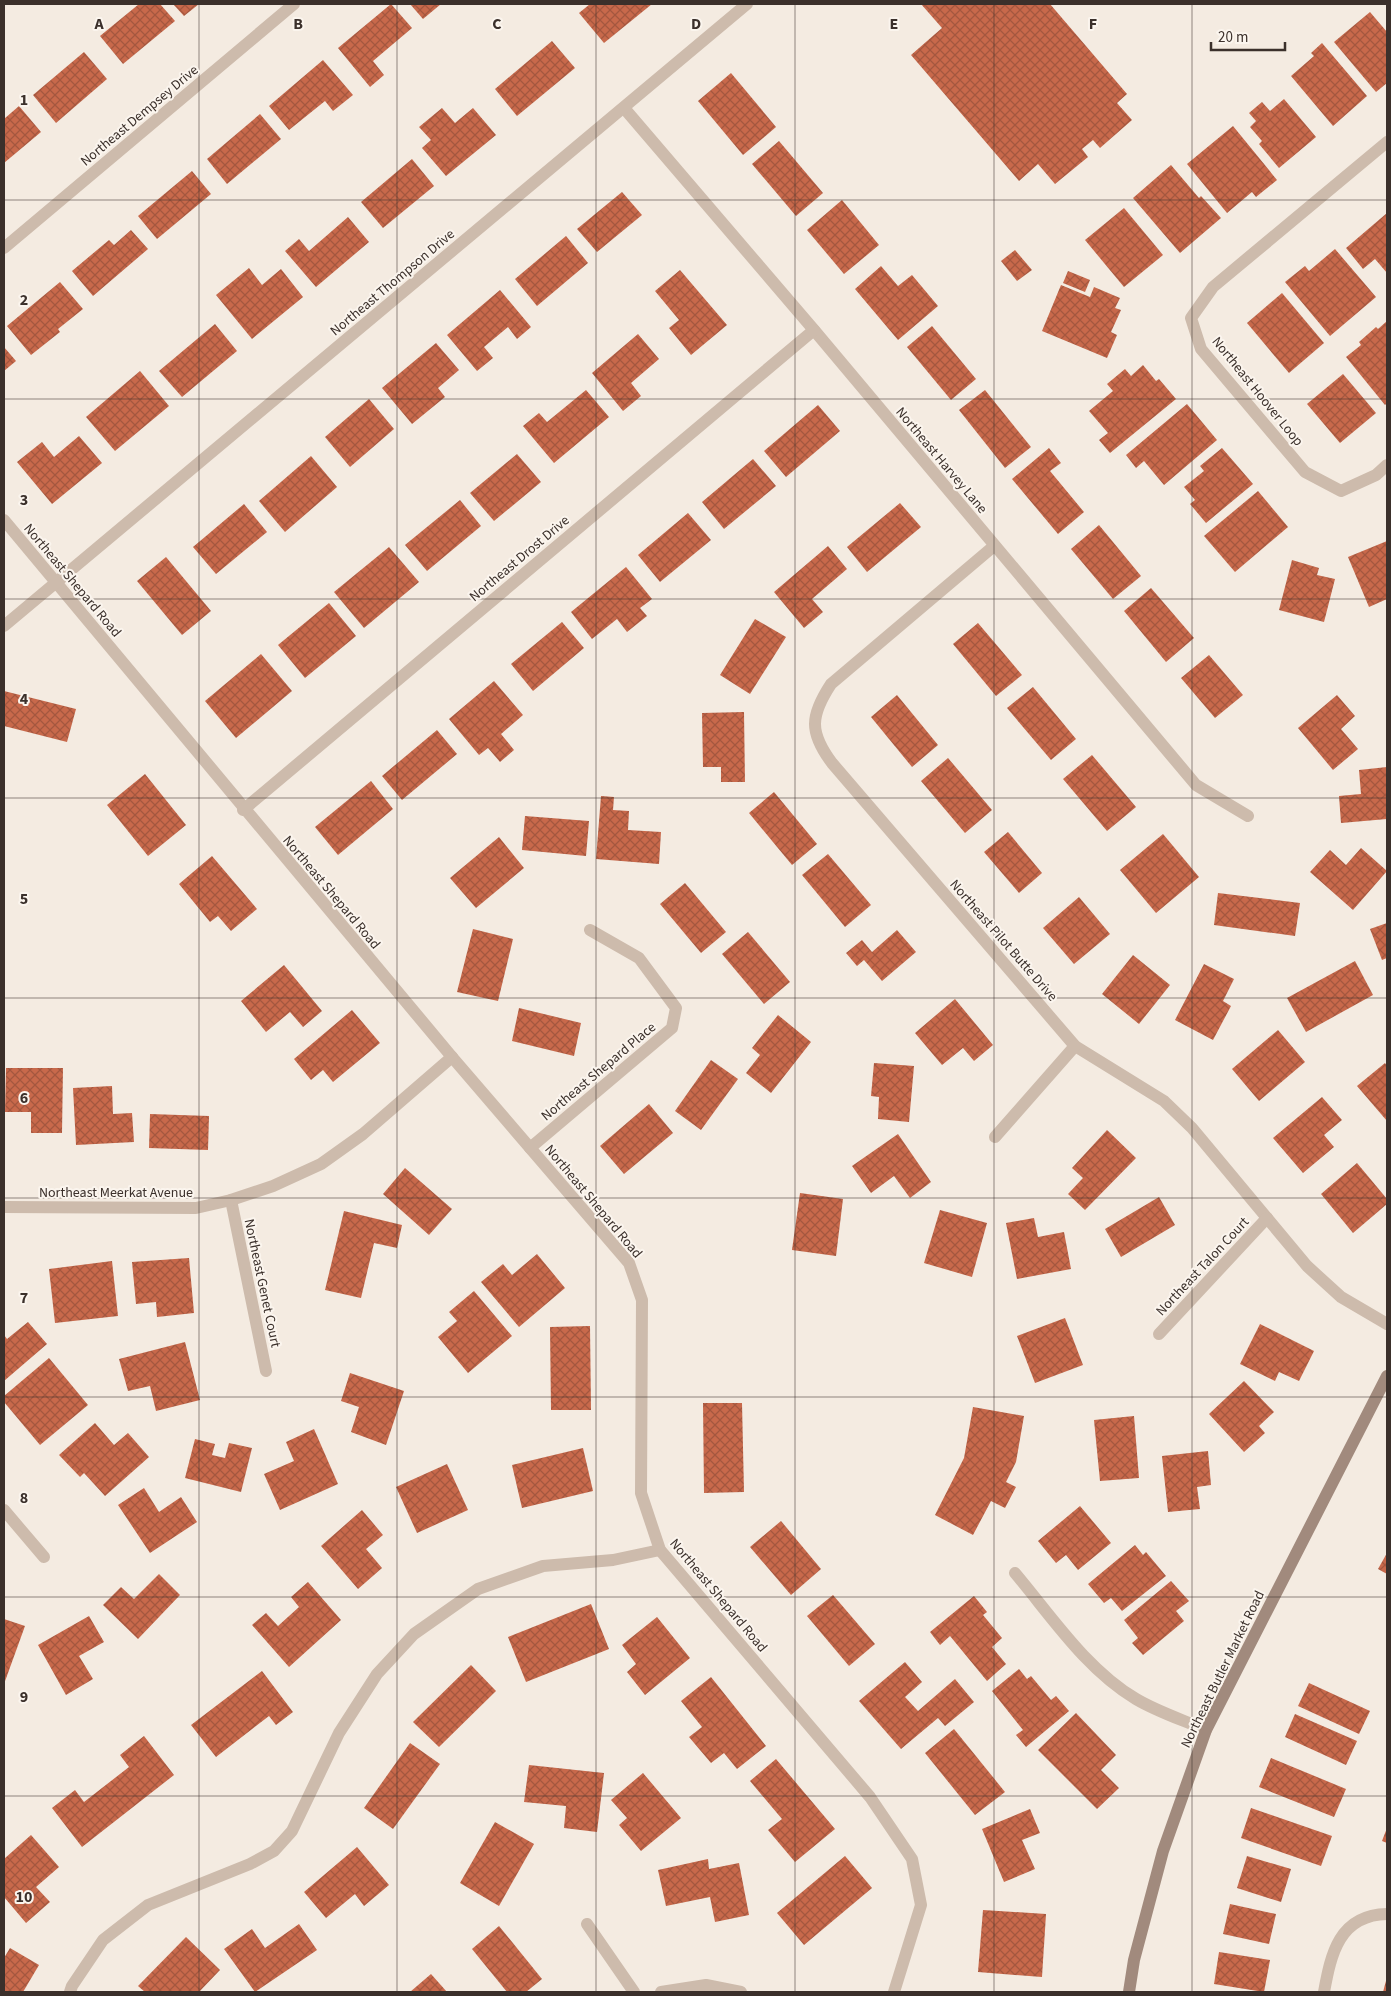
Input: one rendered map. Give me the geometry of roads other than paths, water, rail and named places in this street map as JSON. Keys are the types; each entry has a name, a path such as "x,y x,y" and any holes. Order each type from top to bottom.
{"main road":[{"name":"Northeast Butler Market Road","path":"1129,1992 1134,1960 1163,1851 1206,1730 1387,1376"}],"street":[{"name":"Northeast Dempsey Drive","path":"4,248 294,4"},
{"name":"Northeast Thompson Drive","path":"4,626 747,4"},
{"name":"Northeast Harvey Lane","path":"624,108 814,330 1196,785 1248,816"},
{"name":"Northeast Hoover Loop","path":"1387,142 1212,287 1191,318 1202,349 1305,472 1341,491 1376,475 1387,465"},
{"name":"Northeast Drost Drive","path":"243,810 814,330"},
{"name":"Northeast Shepard Road","path":"4,520 243,810 629,1263 642,1300 641,1493 660,1550 870,1798 912,1859 921,1905 894,1992"},
{"name":"Northeast Pilot Butte Drive","path":"994,546 831,684 820,700 814,718 818,745 832,764 1076,1046 1164,1101 1192,1128 1307,1266 1341,1298 1387,1324"},
{"name":"Northeast Shepard Place","path":"530,1148 672,1028 676,1008 639,958 590,930"},
{"path":"995,1137 1076,1046"},
{"name":"Northeast Meerkat Avenue","path":"4,1207 196,1208 231,1200 273,1186 321,1164 362,1134 452,1057"},
{"name":"Northeast Genet Court","path":"231,1200 266,1371"},
{"name":"Northeast Talon Court","path":"1159,1334 1267,1218"},
{"path":"4,1510 44,1557"},
{"path":"70,1992 72,1986 103,1940 148,1905 250,1864 274,1851 292,1831 339,1733 376,1674 414,1634 478,1589 543,1566 613,1560 660,1550"},
{"path":"1015,1573 1088,1661 1111,1681 1135,1698 1206,1730"},
{"path":"1324,1992 1334,1947 1345,1932 1361,1920 1379,1914 1387,1914"},
{"path":"587,1924 634,1992"},
{"path":"661,1992 706,1985 742,1992"}]}
